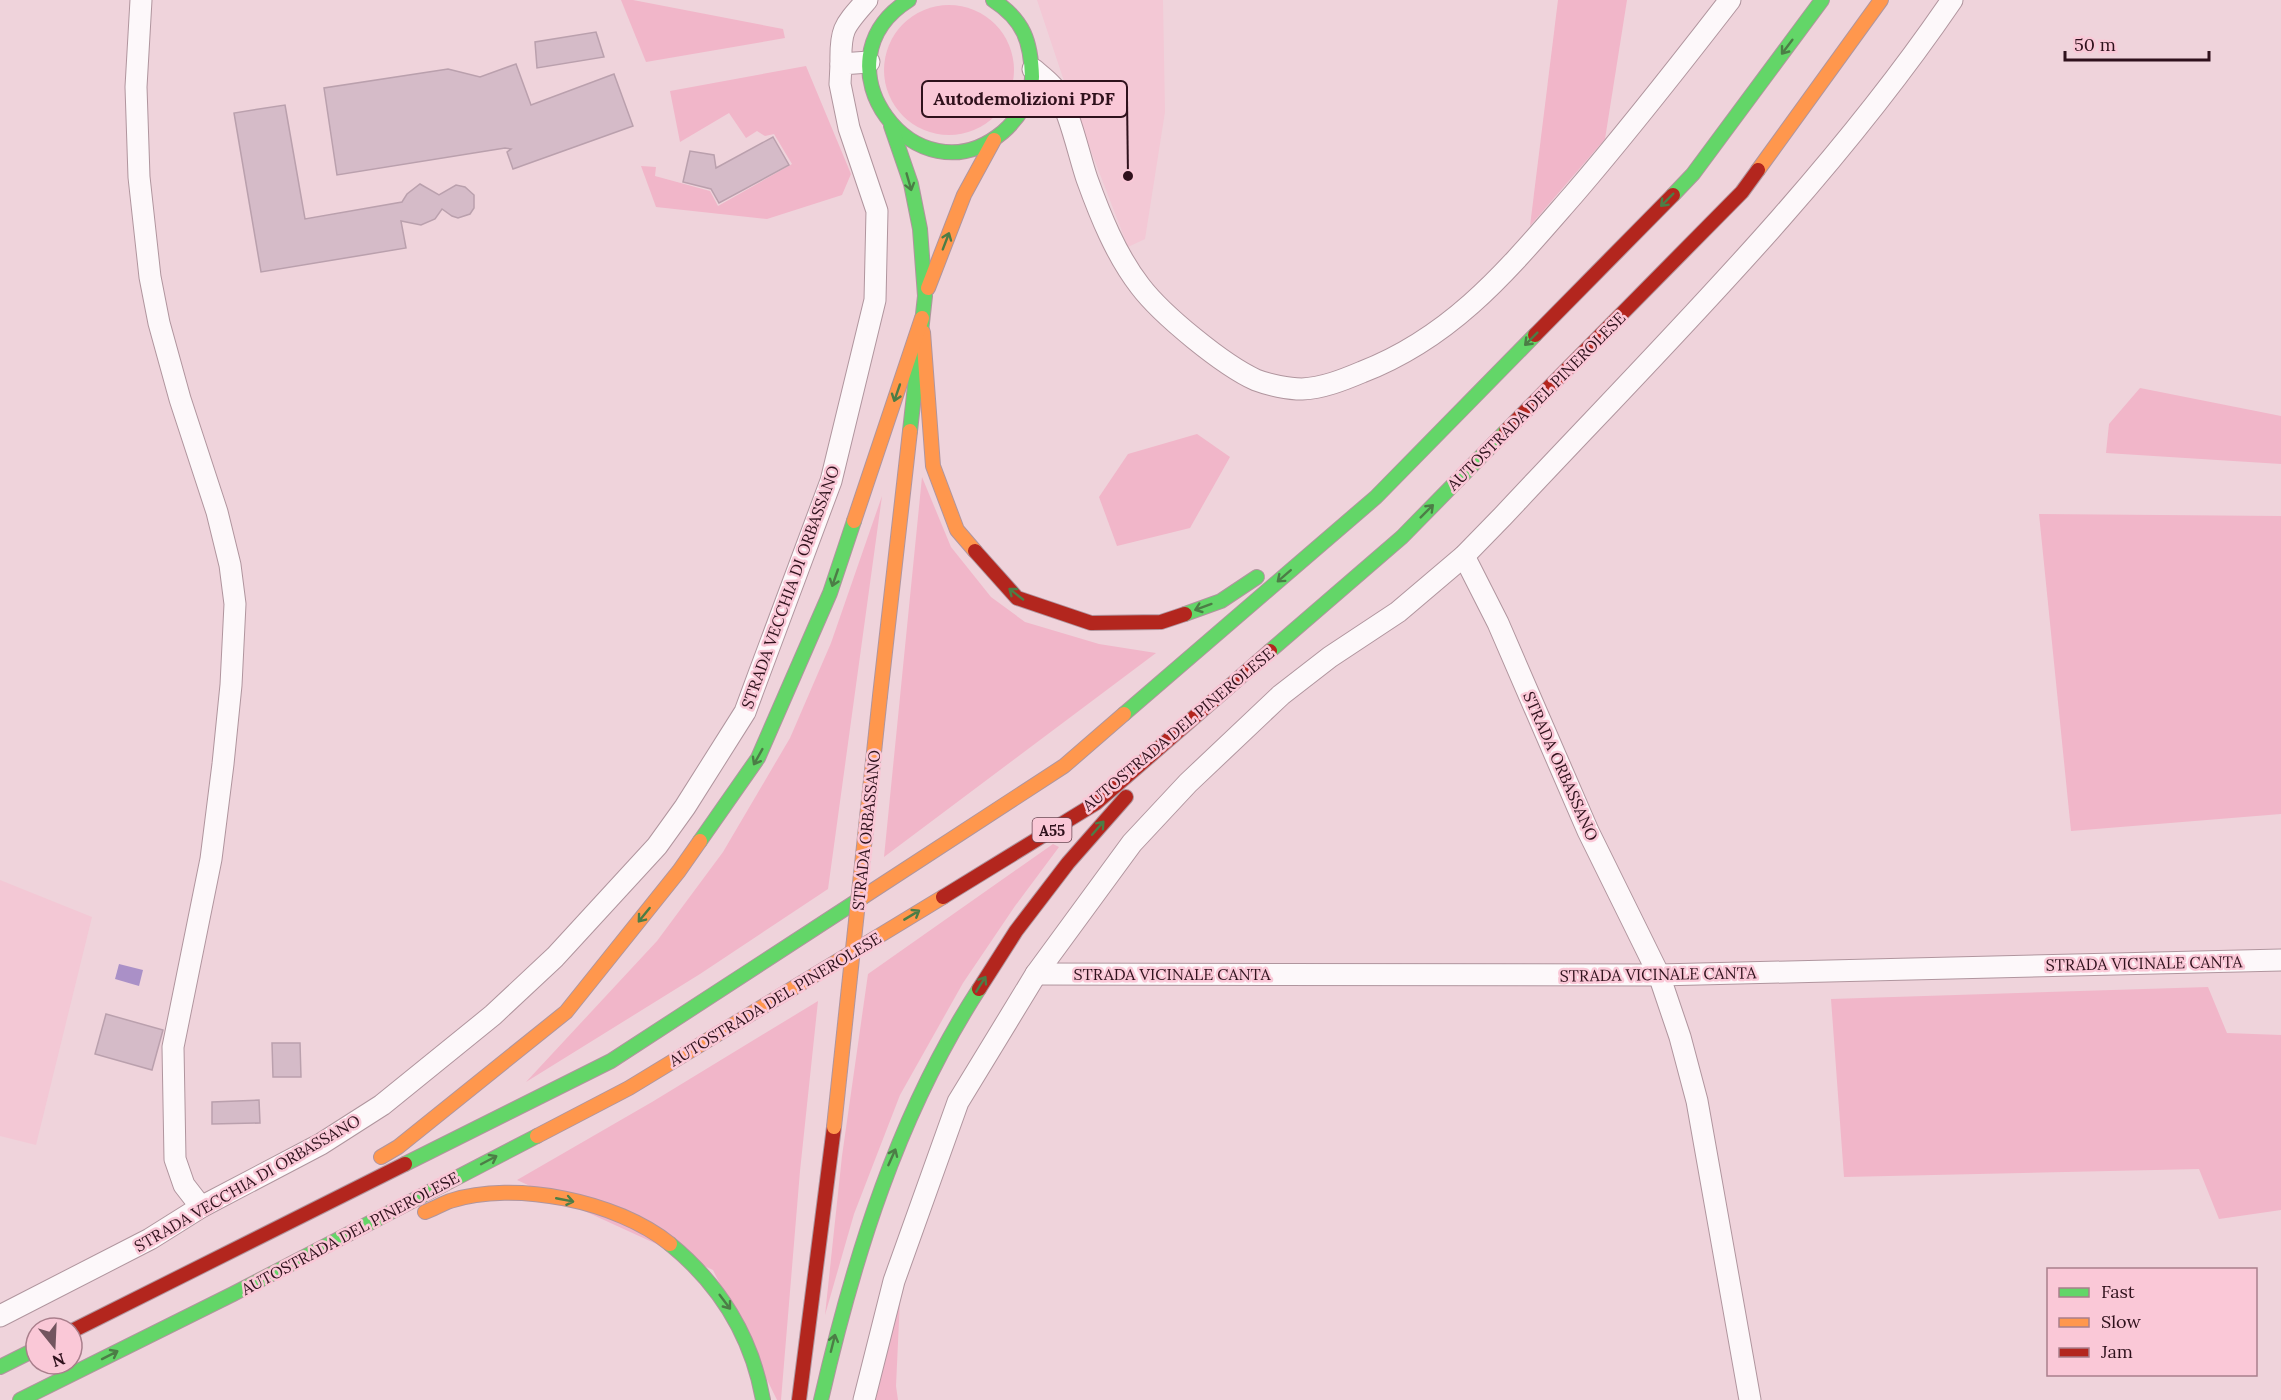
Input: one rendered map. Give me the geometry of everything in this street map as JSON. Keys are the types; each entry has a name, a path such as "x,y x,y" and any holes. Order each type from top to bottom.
{"main road":[{"name":"STRADA ORBASSANO","path":"993,0 1012,14"},
{"name":"STRADA ORBASSANO","path":"905,1 879,29 869,62 870,85 877,107 891,126 913,143 940,152 968,151 994,140 1010,127 1023,110 1031,91 1034,69 1028,40 1012,14 1008,0"},
{"name":"AUTOSTRADA DEL PINEROLESE","path":"84,1325 611,1061 1055,772 1376,497 1693,174 1822,0"},
{"name":"AUTOSTRADA DEL PINEROLESE","path":"20,1400 233,1294 629,1088 1096,803 1402,537 1742,192 1881,0"},
{"name":"STRADA ORBASSANO","path":"799,1400 834,1127 925,296 920,229 911,184 891,126"},
{"name":"STRADA ORBASSANO","path":"925,296 964,195 994,140"},
{"path":"922,318 933,466 957,530 1017,598 1090,622 1161,622 1221,601 1376,497"},
{"path":"367,1166 398,1147 566,1011 679,871 758,758 830,592 922,318"},
{"path":"821,1400 846,1292 887,1169 935,1064 964,1011 994,964 1038,902 1097,828 1161,760 1402,537"},
{"path":"193,1269 347,1178"},
{"path":"233,1294 452,1200 517,1192 571,1200 643,1226 677,1250 707,1280 730,1309 748,1344 762,1389 763,1400"},
{"path":"0,1367 24,1355"}],"street":[{"path":"141,0 136,87 139,177 150,277 159,323 180,399 217,512 231,565 235,604 230,696 211,859 173,1047 175,1159 184,1185 201,1207"},
{"name":"STRADA VECCHIA DI ORBASSANO","path":"0,1316 150,1239 201,1207 321,1144 382,1105 493,1015 555,957 657,846 685,807 745,712 831,481 875,300 877,211 849,128 840,84 840,37 850,19 867,0"},
{"path":"1034,69 1055,88 1068,118 1096,202 1115,244 1139,285 1161,309 1199,342 1235,368 1258,381 1302,389 1332,384 1379,366 1421,343 1475,303 1524,252 1634,125 1730,0"},
{"path":"864,1400 894,1281 958,1102 1036,974 1132,843 1188,783 1281,695 1330,657 1398,612 1464,556 1790,209 1919,48 1952,0"},
{"path":"841,64 869,62"},
{"name":"STRADA ORBASSANO","path":"1464,556 1498,622 1588,831 1659,975 1680,1037 1696,1101 1750,1400"},
{"name":"STRADA VICINALE CANTA","path":"1036,974 1659,975 2281,960"}],"shaded area":[{"path":"621,0 633,0 783,29 785,38 646,62"},
{"path":"1037,0 1163,0 1165,112 1145,239 1128,247 1064,81"},
{"path":"1558,0 1627,0 1605,139 1530,226"},
{"path":"949,5 974,10 995,24 1009,45 1014,70 1009,95 995,116 974,130 949,135 924,130 903,116 889,95 884,70 889,45 903,24 924,10"},
{"path":"806,66 851,174 842,195 767,219 656,207 641,166 656,167 655,176 710,191 718,206 792,164 774,134 765,136 757,131 746,138 729,113 680,142 670,91"},
{"path":"2140,388 2281,416 2281,464 2106,453 2109,424"},
{"path":"1197,434 1230,457 1190,528 1117,546 1099,497 1128,454"},
{"path":"922,477 951,547 991,597 1025,622 1099,644 1156,653 884,857"},
{"path":"882,496 828,889 700,974 526,1082 657,941 723,852 790,738 831,643"},
{"path":"2039,514 2281,516 2281,814 2071,831"},
{"path":"1053,844 1059,847 1015,906 963,983 900,1095 854,1214 825,1315 842,1156 868,974"},
{"path":"0,880 92,917 36,1145 0,1136"},
{"path":"119,964 143,970 139,986 115,979"},
{"path":"2208,987 2227,1033 2281,1035 2281,1210 2219,1219 2199,1169 1844,1177 1831,999"},
{"path":"818,1001 800,1171 781,1400 777,1400 713,1270 517,1180 652,1102"},
{"path":"900,1299 896,1386 898,1400 871,1400"}],"building":[{"path":"596,32 604,57 537,68 535,42"},
{"path":"516,64 531,105 614,74 633,126 513,169 507,152 511,149 505,148 337,175 324,88 448,69 480,77"},
{"path":"285,105 305,219 402,202 407,194 420,184 439,195 456,185 465,187 474,195 474,208 470,214 458,218 442,209 435,219 421,225 401,221 406,248 261,272 234,113"},
{"path":"773,137 789,165 719,203 711,189 683,182 690,151 714,155 716,168"},
{"path":"106,1014 163,1030 152,1070 95,1054"},
{"path":"272,1043 300,1043 301,1077 273,1077"},
{"path":"259,1100 260,1123 212,1124 212,1102"}],"traffic: fast":[{"path":"909,0 881,26 870,57 872,88 886,117 909,139 938,151 970,150 1003,132 1019,114 1030,93 1032,77 1030,53 1024,33 1012,16 993,0"},
{"path":"1673,195 1693,174 1822,0"},
{"path":"891,126 911,184 920,229 925,296 910,431"},
{"path":"1124,714 1376,497 1535,335"},
{"path":"1270,651 1402,537 1506,431"},
{"path":"700,841 758,758 830,593 854,521"},
{"path":"1185,614 1221,601 1257,577"},
{"path":"405,1164 611,1061 863,897"},
{"path":"821,1400 848,1293 882,1188 925,1086 950,1037 979,989"},
{"path":"20,1400 233,1294 537,1136"},
{"path":"670,1244 704,1276 731,1313 751,1355 763,1400"},
{"path":"0,1367 24,1355"}],"traffic: slow":[{"path":"1758,170 1881,0"},
{"path":"928,288 964,195 994,140"},
{"path":"854,521 922,318"},
{"path":"923,332 933,466 957,530 975,551"},
{"path":"880,696 910,431"},
{"path":"834,1127 880,696"},
{"path":"863,897 1064,766 1124,714"},
{"path":"381,1157 398,1147 566,1012 679,871 700,841"},
{"path":"537,1136 629,1088 943,897"},
{"path":"425,1212 450,1201 476,1195 534,1194 564,1198 622,1216 648,1229 670,1244"}],"traffic: jam":[{"path":"1506,431 1742,192 1758,170"},
{"path":"1535,335 1673,195"},
{"path":"975,551 1017,598 1091,623 1161,622 1185,614"},
{"path":"943,897 1096,803 1270,651"},
{"path":"979,989 1016,931 1068,863 1126,797"},
{"path":"799,1400 834,1127"},
{"path":"84,1325 405,1164"}],"place":[{"name":"Autodemolizioni PDF","path":"1128,176"}]}
